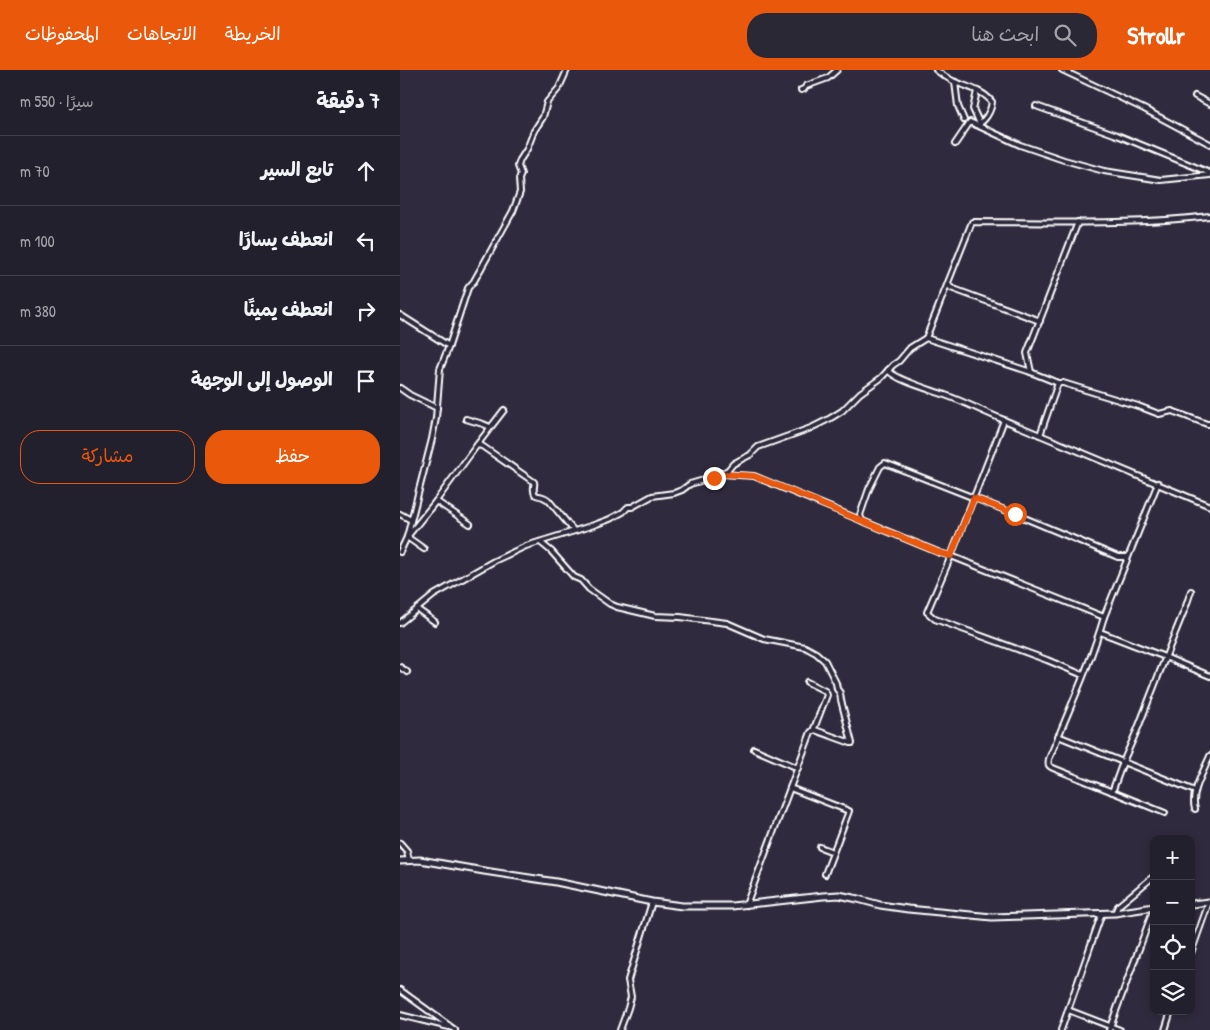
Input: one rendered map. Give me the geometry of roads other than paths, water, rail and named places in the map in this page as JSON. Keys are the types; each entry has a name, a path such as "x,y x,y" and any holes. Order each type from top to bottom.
{"street":[{"path":"400,552 407,537 432,439 440,370 468,288 474,281 514,211 520,192 519,179 521,174 518,166 520,160 543,117 547,102 559,88 568,70"},
{"path":"801,90 806,86 828,78 837,70"},
{"path":"936,70 955,82 988,96 992,102 992,108 982,123 978,125"},
{"path":"1062,70 1144,109 1210,144"},
{"path":"955,82 958,106 964,120"},
{"path":"977,91 974,109 978,125"},
{"path":"1195,96 1210,104"},
{"path":"1036,106 1117,135 1210,174"},
{"path":"955,144 970,122 1020,145 1104,171 1161,180 1210,174"},
{"path":"400,623 434,595 494,561 526,546 610,519 628,507 632,507 652,496 674,493 690,484 714,478 728,470 733,464 750,455 758,447 811,428 842,411 860,393 881,378 910,348 926,338 972,222 1173,220 1210,216"},
{"path":"1031,372 1027,353 1078,222"},
{"path":"948,284 951,288 1040,321"},
{"path":"400,315 449,346"},
{"path":"926,338 1031,372 1058,383 1159,414 1172,411 1210,424"},
{"path":"888,370 890,374 904,380 946,395 1210,506"},
{"path":"1040,435 1058,383"},
{"path":"400,388 437,408"},
{"path":"407,537 504,410"},
{"path":"466,419 490,427"},
{"path":"1004,420 927,612 935,619 1083,675"},
{"path":"477,445 482,446 534,482 534,494 546,498 574,532"},
{"path":"862,521 860,515 869,489 880,467 885,463 1118,557 1127,557"},
{"path":"721,474 754,476 940,553 1104,617"},
{"path":"1158,483 1127,557 1100,632 1048,763 1049,766 1165,813"},
{"path":"436,501 470,524"},
{"path":"400,514 411,520"},
{"path":"407,537 424,549"},
{"path":"540,542 551,551 574,577 617,607 655,616 727,623 764,639 805,647 816,653 825,661 836,683 852,743 815,730 813,731"},
{"path":"1112,792 1191,591"},
{"path":"417,609 435,622"},
{"path":"1100,632 1210,676"},
{"path":"400,667 407,672"},
{"path":"746,905 811,732 828,695 826,691 808,682"},
{"path":"1058,736 1195,791"},
{"path":"754,749 798,768"},
{"path":"1196,809 1193,801 1195,791 1210,756"},
{"path":"790,788 849,811 825,874"},
{"path":"400,843 407,851 409,860"},
{"path":"820,847 833,852"},
{"path":"400,861 420,860 556,882 652,902 682,906 732,906 839,895 880,905 992,917 1115,913 1150,909"},
{"path":"1115,913 1119,904 1150,879"},
{"path":"620,1030 631,997 628,980 652,902"},
{"path":"1195,904 1210,902 1195,942"},
{"path":"1061,1030 1102,913"},
{"path":"1110,1028 1150,919"},
{"path":"400,990 453,1029"},
{"path":"1068,1010 1110,1028 1120,1030"},
{"path":"400,1015 453,1029"},
{"path":"1165,1030 1170,1015"}]}
